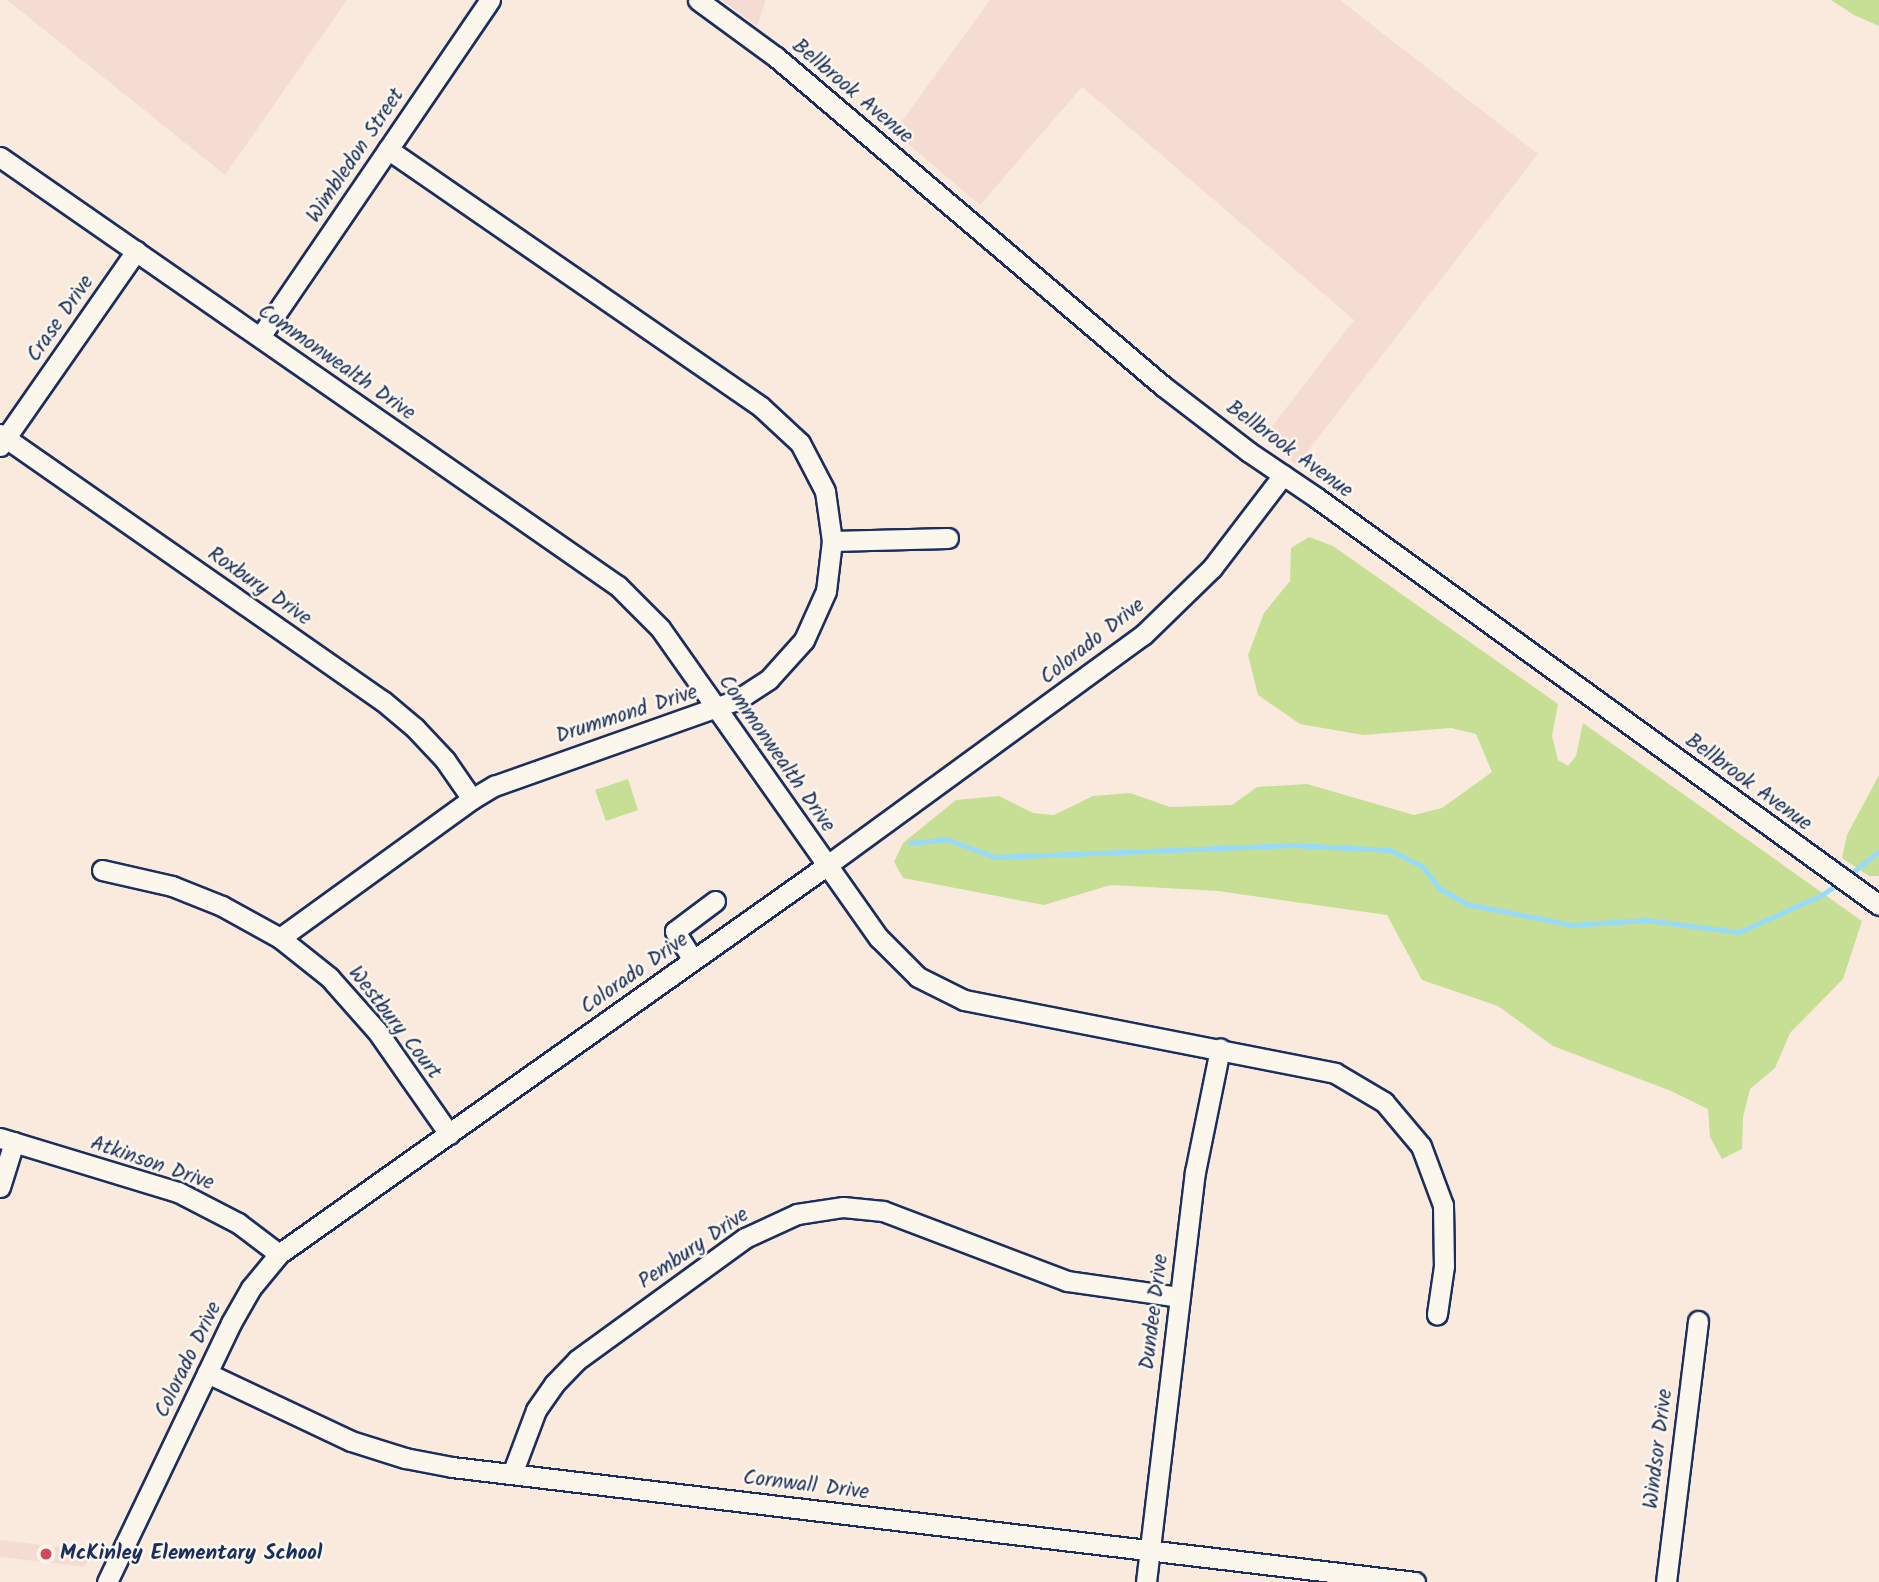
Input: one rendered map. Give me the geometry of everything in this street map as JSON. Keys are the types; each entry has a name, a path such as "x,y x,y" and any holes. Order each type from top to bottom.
{"street":[{"name":"Wimbledon Street","path":"260,337 490,0"},
{"name":"Bellbrook Avenue","path":"698,0 776,57 1163,386 1879,905"},
{"name":"Drummond Drive","path":"280,939 471,799 521,774 719,708 769,679 804,640 826,591 832,541 825,491 800,443 760,406 388,149"},
{"name":"Commonwealth Drive","path":"0,157 618,586 660,628 879,938 918,977 964,1000 1335,1073 1384,1102 1421,1146 1443,1205 1444,1266 1437,1314"},
{"name":"Crase Drive","path":"2,439 136,251"},
{"name":"Roxbury Drive","path":"2,439 383,701 415,728 445,760 471,799"},
{"name":"Colorado Drive","path":"107,1582 207,1373 251,1288 279,1254 826,866 1143,635 1212,568 1283,475"},
{"path":"832,541 948,538"},
{"name":"Westbury Court","path":"102,870 172,886 222,906 280,939 329,977 369,1022 449,1134"},
{"path":"692,960 675,931 715,901"},
{"name":"Dundee Drive","path":"1146,1582 1195,1172 1220,1049"},
{"path":"0,1187 7,1140"},
{"name":"Atkinson Drive","path":"7,1140 178,1192 238,1223 279,1254"},
{"name":"Pembury Drive","path":"512,1474 536,1410 554,1384 576,1360 745,1238 797,1214 844,1208 883,1211 1067,1281 1180,1297"},
{"name":"Windsor Drive","path":"1666,1582 1698,1321"},
{"name":"Cornwall Drive","path":"207,1373 374,1449 452,1467 1415,1582"}],"shaded area":[{"path":"7,0 347,0 225,175"},
{"path":"722,0 766,0 757,26"},
{"path":"990,0 1340,0 1538,154 1297,465 1263,438 1354,320 1082,87 980,205 894,132"},
{"name":"McKinley Elementary School","path":"0,1540 93,1551 85,1567 0,1557"}],"green space":[{"path":"1831,0 1879,0 1879,26 1854,15"},
{"path":"1309,537 1333,546 1558,704 1552,736 1558,760 1568,766 1576,756 1583,723 1862,921 1843,979 1790,1033 1775,1068 1750,1089 1743,1117 1742,1149 1722,1159 1710,1137 1708,1109 1671,1091 1553,1046 1498,1006 1422,980 1387,915 1218,891 1111,885 1044,905 903,878 894,862 903,843 956,800 999,796 1033,813 1054,815 1093,796 1130,793 1170,807 1232,805 1257,787 1307,784 1414,815 1442,808 1492,772 1476,734 1451,728 1363,735 1300,724 1258,695 1248,655 1264,613 1290,581 1291,548"},
{"path":"1879,775 1879,876 1869,876 1842,858 1847,835"},
{"path":"628,779 638,810 606,821 595,790"}],"waterway":[{"path":"910,843 946,839 995,857 1292,845 1390,850 1422,866 1440,889 1467,904 1572,925 1646,920 1739,932 1820,896 1839,883"},
{"path":"1847,877 1879,851"}],"place":[{"name":"McKinley Elementary School","path":"46,1554"}]}
